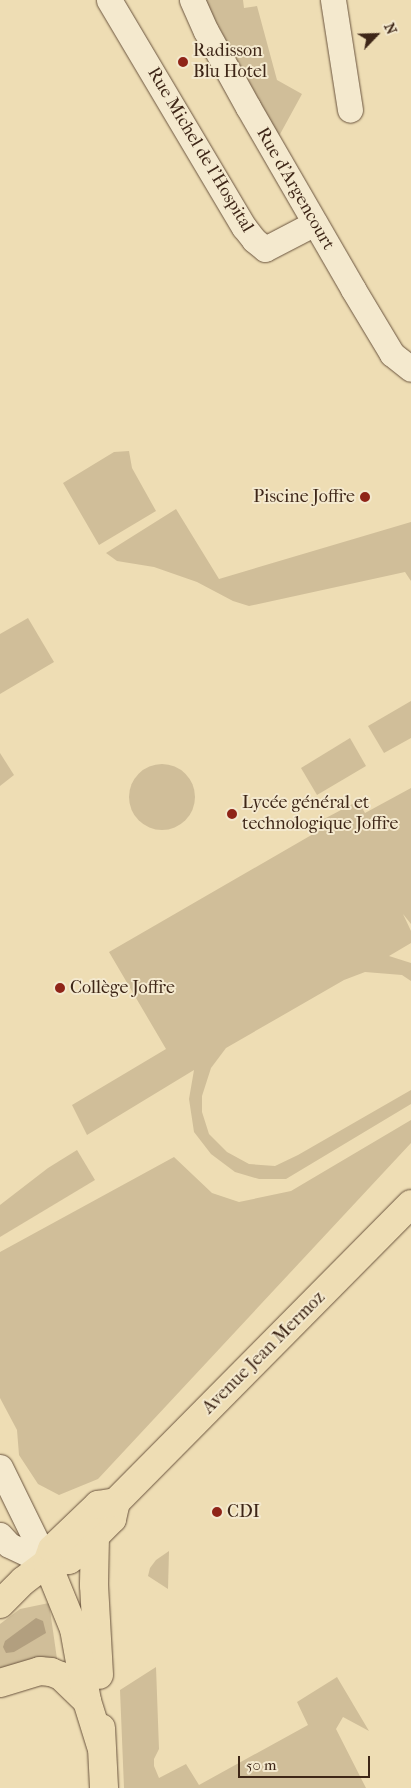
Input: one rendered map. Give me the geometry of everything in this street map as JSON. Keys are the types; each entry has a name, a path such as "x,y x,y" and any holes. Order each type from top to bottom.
{"main road":[{"name":"Avenue Jean Mermoz","path":"116,1502 98,1505 52,1549 47,1563 70,1560 95,1536 112,1518 116,1502 411,1204"},
{"path":"95,1536 94,1594 104,1788"},
{"path":"0,1604 12,1580 47,1563 74,1629 87,1701 101,1746"},
{"path":"0,1683 40,1672 51,1672 61,1676 87,1701"}],"street":[{"name":"Rue Michel de l'Hospital","path":"109,0 244,227 254,240 265,249 315,223"},
{"name":"Rue d'Argencourt","path":"192,0 206,31 238,90 392,354 411,369"},
{"path":"333,0 350,110"},
{"path":"0,1468 9,1508 47,1563"},
{"path":"0,1534 9,1545 47,1563"}],"shaded area":[{"path":"204,0 243,0 244,8 257,6 277,80 302,94 279,136"},
{"path":"129,451 132,468 156,511 99,545 63,483 114,452"},
{"path":"176,509 219,579 411,522 411,581 405,572 249,606 233,601 197,582 154,567 117,561 106,553"},
{"path":"28,618 54,662 0,694 0,634"},
{"path":"411,701 411,738 384,753 368,726"},
{"path":"350,738 366,766 317,795 301,768"},
{"path":"0,753 14,775 0,786"},
{"path":"155,764 169,764 181,769 190,778 195,790 193,810 186,821 169,830 155,830 143,825 134,816 129,804 129,790 134,778 143,769"},
{"path":"411,788 411,924 403,914 411,931 411,943 389,956 411,963 411,981 402,975 365,972 344,980 226,1048 211,1068 202,1096 202,1112 209,1134 227,1152 249,1164 275,1166 298,1155 411,1090 411,1104 286,1179 259,1179 235,1172 211,1154 194,1132 189,1099 194,1070 87,1135 72,1105 166,1049 109,952 327,826 324,819 358,801 365,813"},
{"path":"411,1120 411,1143 98,1479 59,1495 38,1484 19,1455 17,1430 0,1398 0,1252 174,1157 212,1193 239,1202 291,1191"},
{"path":"77,1150 95,1180 0,1237 0,1205 48,1168"},
{"path":"169,1551 168,1589 148,1576 150,1568 156,1560"},
{"path":"49,1603 57,1659 0,1668 0,1624 20,1609"},
{"path":"36,1618 43,1621 46,1633 14,1652 6,1653 3,1647 5,1641"},
{"path":"156,1667 159,1749 154,1759 154,1766 159,1778 186,1764 199,1785 308,1725 297,1702 337,1677 369,1731 343,1717 336,1729 366,1788 124,1788 120,1690"}],"place":[{"name":"Radisson Blu Hotel","path":"183,62"},
{"name":"Piscine Joffre","path":"365,497"},
{"name":"Lycée général et technologique Joffre","path":"232,814"},
{"name":"Collège Joffre","path":"60,988"},
{"name":"CDI","path":"217,1512"}]}
